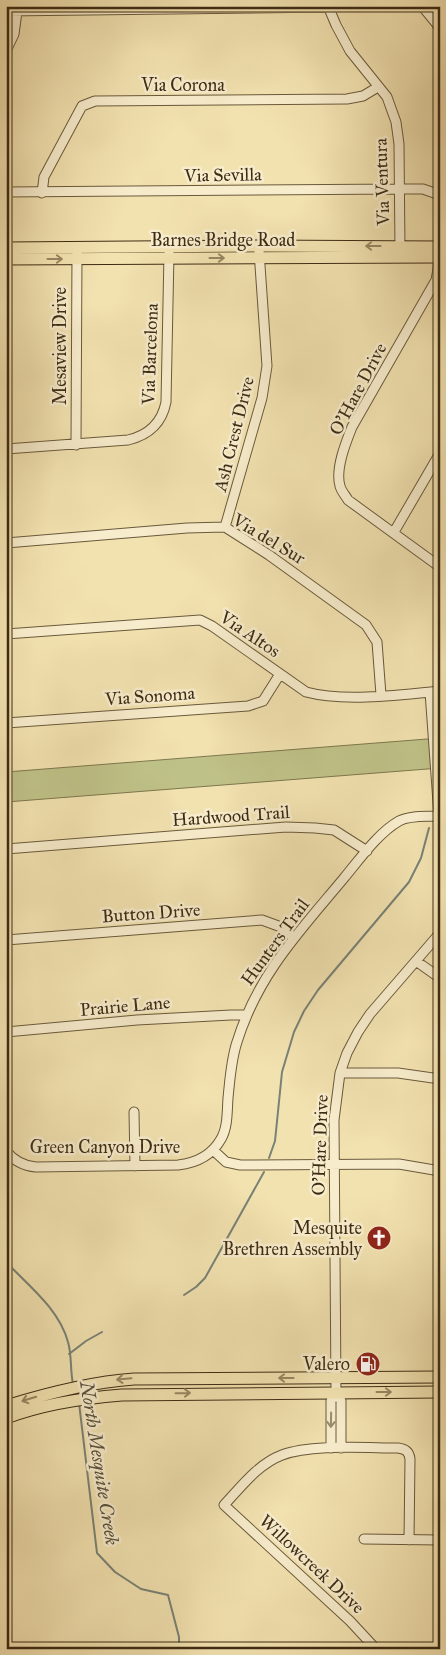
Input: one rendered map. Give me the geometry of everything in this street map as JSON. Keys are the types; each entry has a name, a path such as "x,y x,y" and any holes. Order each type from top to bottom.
{"main road":[{"name":"Barnes Bridge Road","path":"6,248 77,253"},
{"name":"Barnes Bridge Road","path":"6,259 77,253 439,252"},
{"path":"8,1411 54,1398 99,1382 134,1379 440,1377"},
{"path":"54,1398 152,1394 440,1392"}],"street":[{"path":"422,6 440,28"},
{"path":"6,11 328,7"},
{"name":"Via Ventura","path":"328,7 350,51 387,97 396,122 400,144 400,251"},
{"path":"6,51 14,34 17,12"},
{"name":"Via Corona","path":"42,193 44,177 82,106 95,101 347,99 363,96 378,87"},
{"name":"Via Sevilla","path":"6,192 423,189 440,195"},
{"name":"Via Barcelona","path":"6,449 128,440 141,437 153,428 164,414 166,402 169,252"},
{"name":"Ash Crest Drive","path":"226,527 262,398 267,366 260,252"},
{"name":"O'Hare Drive","path":"439,252 436,280 352,427 339,473 340,487 348,500 440,567"},
{"name":"Mesaview Drive","path":"76,444 77,253"},
{"path":"394,532 440,453"},
{"name":"Via del Sur","path":"6,543 187,528 226,527 269,555 366,625 377,642 381,695"},
{"name":"Via Altos","path":"6,634 200,620 212,626 306,692 322,696 440,691"},
{"name":"Via Sonoma","path":"6,722 248,706 262,701 280,674"},
{"path":"367,851 391,826 401,820 439,816 430,692"},
{"name":"Hardwood Trail","path":"6,849 286,828 315,828 334,830 367,851"},
{"name":"Hunters Trail","path":"213,1150 221,1140 226,1129 231,1068 236,1043 253,998 268,972 294,938 367,851"},
{"name":"Button Drive","path":"6,940 262,920 281,927 294,938"},
{"name":"O'Hare Drive","path":"336,1392 334,1120 340,1073 347,1053 370,1014 440,932"},
{"path":"416,961 440,978"},
{"name":"Prairie Lane","path":"6,1032 137,1020 246,1015"},
{"path":"340,1073 398,1073 440,1079"},
{"path":"134,1112 134,1166"},
{"path":"213,1150 226,1162 240,1165 399,1164 440,1171"},
{"name":"Green Canyon Drive","path":"6,1151 16,1160 28,1166 134,1166 192,1164 213,1150"},
{"path":"336,1392 341,1401 341,1448"},
{"path":"336,1392 331,1401 331,1448 398,1448 404,1449 409,1453 409,1540"},
{"name":"Willowcreek Drive","path":"331,1448 298,1451 282,1455 252,1476 224,1505 350,1621 376,1649"},
{"path":"364,1539 440,1540"}],"green space":[{"path":"440,738 440,768 6,802 6,772"}],"waterway":[{"path":"269,1158 275,1141 282,1072 294,1032 304,1011 318,990 409,882 421,858 429,828"},
{"path":"184,1295 205,1278 264,1172"},
{"name":"North Mesquite Creek","path":"6,1262 42,1299 58,1319 64,1330 69,1347 73,1384"},
{"path":"69,1354 102,1332"},
{"name":"North Mesquite Creek","path":"79,1403 97,1553 115,1572 141,1589 168,1595 179,1637 179,1649"}],"place":[{"name":"Mesquite Brethren Assembly","path":"379,1238"},
{"name":"Valero","path":"368,1364"}]}
